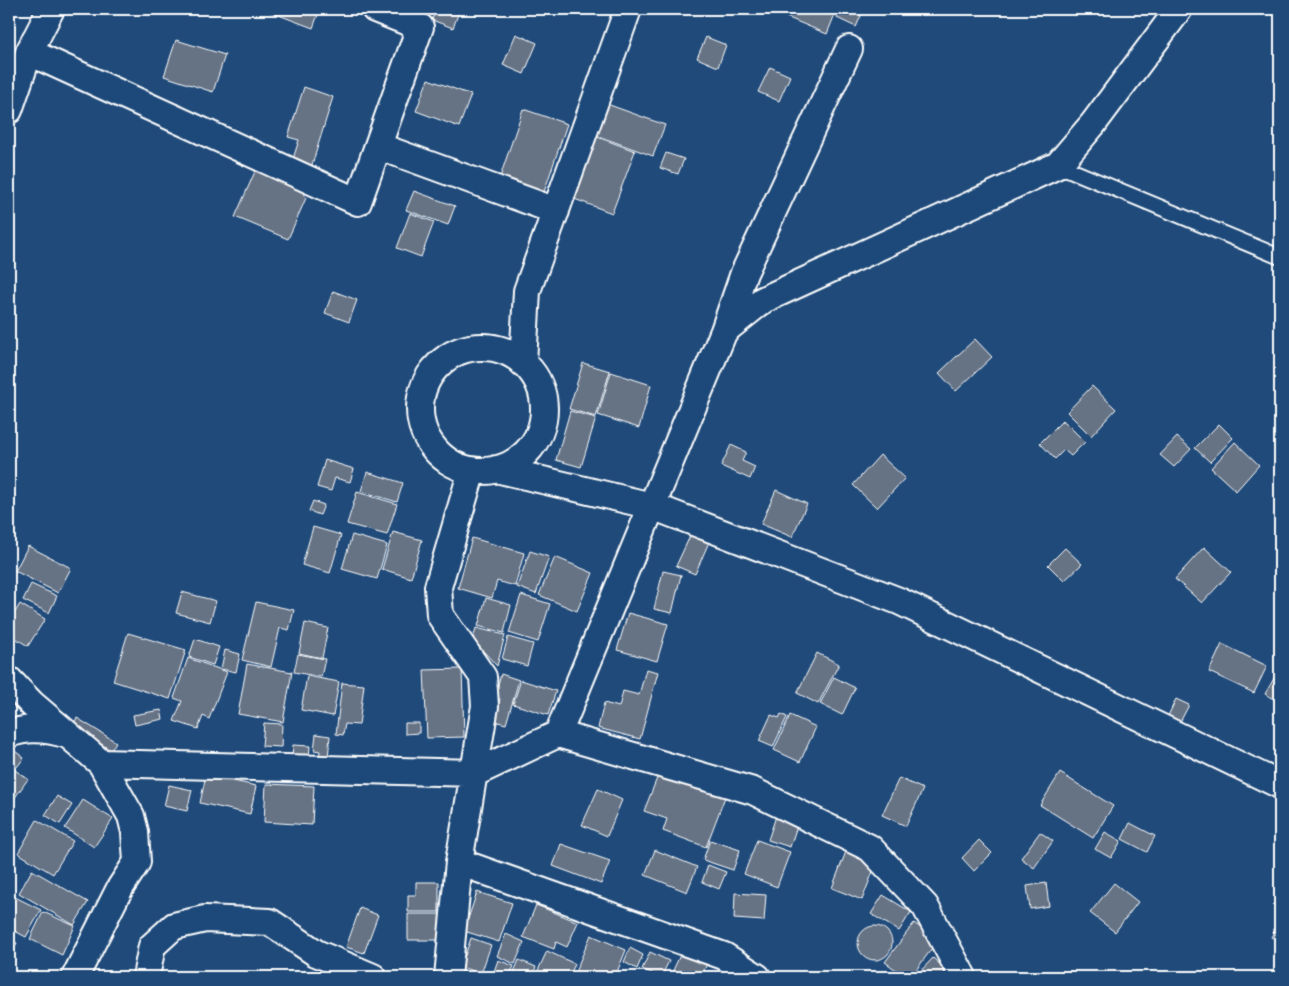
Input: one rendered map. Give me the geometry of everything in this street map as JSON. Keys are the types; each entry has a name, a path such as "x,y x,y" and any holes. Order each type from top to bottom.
{"street":[{"path":"9,110 29,52 50,9"},
{"path":"29,52 358,202 420,27 375,9"},
{"path":"524,362 527,291 628,9"},
{"path":"724,331 763,300 1058,165 1093,124 1179,9"},
{"path":"558,734 724,331 744,272 849,49"},
{"path":"378,146 556,211"},
{"path":"448,977 459,862 485,706 483,677 440,615 438,587 459,516 484,469 516,461 536,440 542,426 543,396 538,382 524,362 506,351 491,347 476,346 462,350 436,366 421,392 419,406 420,421 425,436 456,485 459,516"},
{"path":"434,448 458,466 484,469 652,506 898,601 1280,785"},
{"path":"9,680 101,763 131,816 135,832 137,862 120,888 75,977"},
{"path":"9,734 17,731 48,729 68,735"},
{"path":"101,763 475,773 558,734 753,791 870,848 924,906 963,977"},
{"path":"459,862 724,956 756,977"},
{"path":"146,977 152,946 174,926 204,919 270,922 316,953 373,977"}],"lane":[{"path":"1058,165 1280,258"}],"building":[{"path":"269,9 320,9 313,28 268,11"},
{"path":"436,9 460,9 453,28 432,20"},
{"path":"781,9 837,9 827,34 779,14"},
{"path":"841,9 864,9 856,27 837,18"},
{"path":"516,34 537,43 524,74 503,65"},
{"path":"706,37 726,45 718,67 697,58"},
{"path":"176,40 225,55 213,92 164,76"},
{"path":"770,67 790,76 779,101 758,92"},
{"path":"428,79 471,95 459,127 416,111"},
{"path":"304,87 333,97 311,168 292,162 299,140 288,137"},
{"path":"604,103 665,125 653,156 593,134"},
{"path":"523,109 567,124 543,195 499,180"},
{"path":"592,135 635,151 612,213 569,197"},
{"path":"666,153 684,159 678,174 660,168"},
{"path":"257,167 300,185 306,198 288,239 235,217"},
{"path":"414,191 455,206 448,225 406,210"},
{"path":"410,213 434,222 421,257 397,248"},
{"path":"333,291 357,300 349,322 325,313"},
{"path":"975,339 992,357 956,391 939,373"},
{"path":"583,363 610,371 596,417 569,409"},
{"path":"611,372 651,385 639,428 598,415"},
{"path":"1092,386 1116,409 1091,436 1067,412"},
{"path":"570,411 596,418 581,467 556,460"},
{"path":"1063,420 1085,442 1071,456 1064,450 1055,459 1040,443"},
{"path":"1219,424 1233,438 1210,462 1195,448"},
{"path":"1177,437 1191,449 1174,467 1160,455"},
{"path":"1235,442 1259,465 1236,491 1211,468"},
{"path":"731,445 746,452 742,461 755,467 750,479 721,466"},
{"path":"880,455 905,478 877,508 853,485"},
{"path":"325,460 354,469 350,482 335,478 331,491 317,487"},
{"path":"367,472 403,483 397,502 361,491"},
{"path":"776,490 807,504 792,537 761,524"},
{"path":"357,492 397,504 387,535 347,524"},
{"path":"313,501 324,505 320,515 309,511"},
{"path":"313,527 341,535 330,573 302,565"},
{"path":"393,532 422,540 411,578 382,569"},
{"path":"691,534 709,542 695,574 676,566"},
{"path":"352,535 387,545 377,579 342,569"},
{"path":"472,538 524,553 515,586 497,581 492,598 458,588"},
{"path":"28,546 71,568 58,593 15,571"},
{"path":"1204,547 1231,572 1202,603 1175,579"},
{"path":"1065,548 1082,564 1064,581 1048,565"},
{"path":"530,551 549,557 536,594 517,587"},
{"path":"555,557 593,573 577,611 539,595"},
{"path":"663,571 681,575 672,613 654,609"},
{"path":"31,584 57,596 49,613 23,600"},
{"path":"182,592 216,601 210,622 176,613"},
{"path":"521,595 550,604 538,642 509,633"},
{"path":"486,598 511,605 504,633 478,626"},
{"path":"256,602 294,610 289,630 280,628 271,667 242,660"},
{"path":"20,604 45,619 28,646 9,634 9,622"},
{"path":"628,613 668,624 657,661 617,650"},
{"path":"305,623 328,628 322,658 299,653"},
{"path":"476,628 505,635 497,666 473,640"},
{"path":"128,633 186,650 170,699 113,681"},
{"path":"508,637 533,644 527,666 502,659"},
{"path":"195,639 219,647 213,665 189,657"},
{"path":"1222,644 1267,666 1254,693 1209,672"},
{"path":"225,650 240,654 236,672 221,669"},
{"path":"817,653 839,664 818,704 797,693"},
{"path":"298,654 325,659 321,677 294,672"},
{"path":"188,658 227,672 209,719 203,716 198,729 174,721 182,701 174,698"},
{"path":"247,664 292,672 283,722 238,714"},
{"path":"1280,668 1280,703 1265,694"},
{"path":"462,669 464,737 427,738 424,670"},
{"path":"646,669 658,672 640,739 598,728 604,703 619,707 623,691 639,695"},
{"path":"501,674 519,680 506,724 494,721 500,699 494,698"},
{"path":"307,676 339,682 333,716 301,710"},
{"path":"834,677 855,688 842,715 820,704"},
{"path":"521,680 556,691 548,715 513,704"},
{"path":"342,683 364,685 359,725 345,724 343,735 336,734"},
{"path":"1176,699 1189,705 1180,722 1168,716"},
{"path":"161,710 163,719 135,725 133,715"},
{"path":"781,714 787,717 773,747 759,741 771,715 779,718"},
{"path":"790,715 816,727 800,762 774,750"},
{"path":"77,718 116,742 111,750 72,726"},
{"path":"264,723 282,724 281,747 262,746"},
{"path":"405,723 419,723 419,733 405,734"},
{"path":"316,734 330,736 328,759 319,758 320,751 314,750"},
{"path":"293,745 310,746 309,758 292,757"},
{"path":"11,748 24,758 17,767 9,762"},
{"path":"9,766 28,779 9,806"},
{"path":"659,773 728,789 706,847 663,831 667,819 644,811"},
{"path":"1060,773 1113,806 1093,838 1040,805"},
{"path":"206,775 256,786 250,814 200,803"},
{"path":"899,778 923,789 906,826 882,815"},
{"path":"266,784 314,786 312,825 264,822"},
{"path":"169,785 192,790 187,811 164,806"},
{"path":"598,789 622,800 607,836 582,825"},
{"path":"57,796 72,805 60,824 45,815"},
{"path":"83,800 113,819 94,847 65,828"},
{"path":"777,813 799,820 790,847 768,840"},
{"path":"37,820 73,841 53,874 18,853"},
{"path":"1130,823 1155,836 1147,852 1122,839"},
{"path":"1040,832 1053,841 1034,868 1021,858"},
{"path":"1105,832 1121,841 1111,858 1095,849"},
{"path":"710,840 740,850 733,870 703,860"},
{"path":"757,840 790,852 777,887 744,874"},
{"path":"979,840 992,853 974,871 962,858"},
{"path":"561,844 610,861 601,884 553,866"},
{"path":"847,849 877,861 862,900 832,888"},
{"path":"655,850 697,867 687,892 645,875"},
{"path":"708,865 726,872 719,889 702,882"},
{"path":"32,870 88,902 74,925 19,893"},
{"path":"416,882 439,882 439,912 408,912 408,895 416,895"},
{"path":"1046,883 1049,906 1030,909 1027,886"},
{"path":"1114,883 1138,902 1115,932 1090,913"},
{"path":"477,892 512,903 499,942 464,931"},
{"path":"735,893 766,895 764,921 734,919"},
{"path":"883,895 911,912 899,931 871,914"},
{"path":"13,896 41,910 26,937 9,928 9,903"},
{"path":"536,905 578,922 567,947 556,942 554,949 523,937"},
{"path":"360,908 378,915 364,953 346,947"},
{"path":"43,912 75,926 62,955 30,939"},
{"path":"408,914 440,914 440,940 408,940"},
{"path":"1280,922 1280,942 1271,937"},
{"path":"914,923 938,940 911,977 906,977 885,962"},
{"path":"875,926 882,927 887,931 891,936 891,950 887,955 882,959 875,960 868,959 863,955 859,950 858,943 859,936 863,931 868,927"},
{"path":"506,934 524,942 515,964 497,956"},
{"path":"591,935 626,950 615,977 573,977"},
{"path":"9,938 17,943 9,956"},
{"path":"471,938 491,945 481,974 461,967"},
{"path":"630,948 643,955 637,969 624,962"},
{"path":"547,951 575,964 569,977 535,977"},
{"path":"650,952 669,961 661,977 642,969"},
{"path":"681,953 707,964 701,977 670,977"},
{"path":"933,958 951,974 948,977 915,977"},
{"path":"498,960 514,966 509,977 492,977"},
{"path":"519,960 536,967 532,977 512,977"}]}
